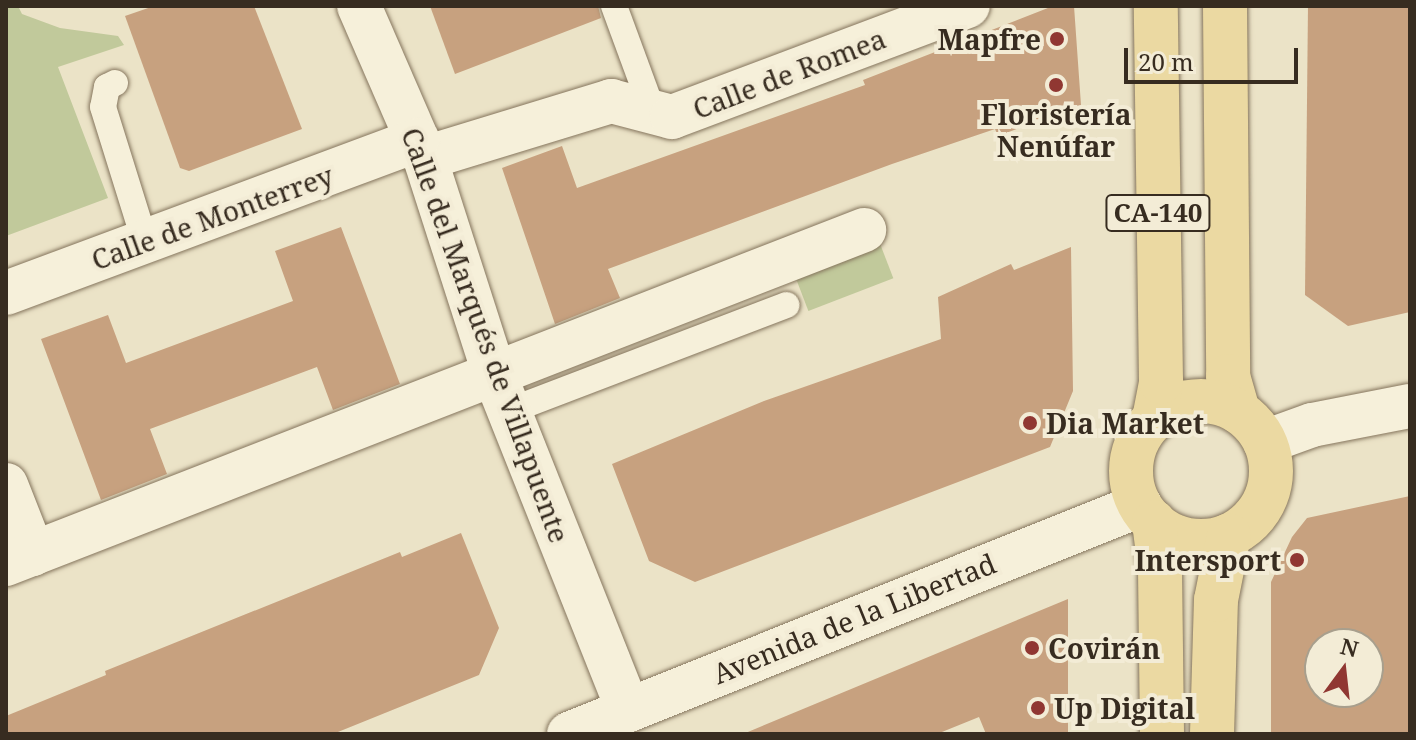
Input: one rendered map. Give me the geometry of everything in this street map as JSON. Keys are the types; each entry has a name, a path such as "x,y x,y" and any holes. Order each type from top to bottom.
{"main road":[{"name":"CA-140","path":"1156,6 1161,382 1154,419 1137,441 1131,468 1159,548 1162,734"},
{"name":"CA-140","path":"1225,6 1228,376 1271,470 1267,494 1250,521 1229,535"},
{"path":"1154,419 1174,406 1201,401 1251,427"},
{"path":"1147,514 1197,541 1229,535 1216,600 1212,734"}],"street":[{"name":"Calle del Marqués de Villapuente","path":"359,6 421,149 501,392 628,710"},
{"name":"Calle de Romea","path":"421,149 611,101 672,117 968,6"},
{"name":"Calle de Monterrey","path":"6,293 145,242 421,149"},
{"path":"6,485 19,559 501,392 864,230"},
{"path":"1251,427 1312,425 1410,406"},
{"name":"Avenida de la Libertad","path":"569,734 1147,514"}],"lane":[{"path":"614,6 653,112"},
{"path":"115,83 107,87 103,107 145,242"},
{"path":"501,392 786,305"}],"green space":[{"path":"6,6 18,6 22,14 60,28 118,36 124,45 58,67 108,198 6,236"},
{"path":"879,241 893,278 808,311 794,274"}],"building":[{"path":"154,6 254,6 302,129 189,171 180,168 125,16"},
{"path":"430,6 598,6 601,18 455,74"},
{"path":"1053,6 1074,6 1081,105 998,136 995,129 892,164 608,269 620,298 555,324 502,168 562,146 577,188 865,85 863,80"},
{"path":"1308,6 1410,6 1410,312 1348,326 1305,295"},
{"path":"341,227 400,384 333,410 317,367 150,429 167,474 101,500 41,339 108,315 126,363 293,301 275,251"},
{"path":"1071,247 1073,391 1050,447 695,582 649,561 612,464 764,401 941,339 938,297 1011,264 1014,270"},
{"path":"1410,496 1410,734 1271,734 1271,582 1292,537 1307,518"},
{"path":"461,533 499,628 479,675 333,734 6,734 6,716 106,675 105,671 400,552 402,557"},
{"path":"1068,599 1068,734 986,734 979,717 937,734 743,734"}],"place":[{"name":"Mapfre","path":"1057,39"},
{"name":"Floristería Nenúfar","path":"1056,85"},
{"name":"Dia Market","path":"1030,423"},
{"name":"Intersport","path":"1297,560"},
{"name":"Covirán","path":"1032,648"},
{"name":"Up Digital","path":"1038,708"}]}
